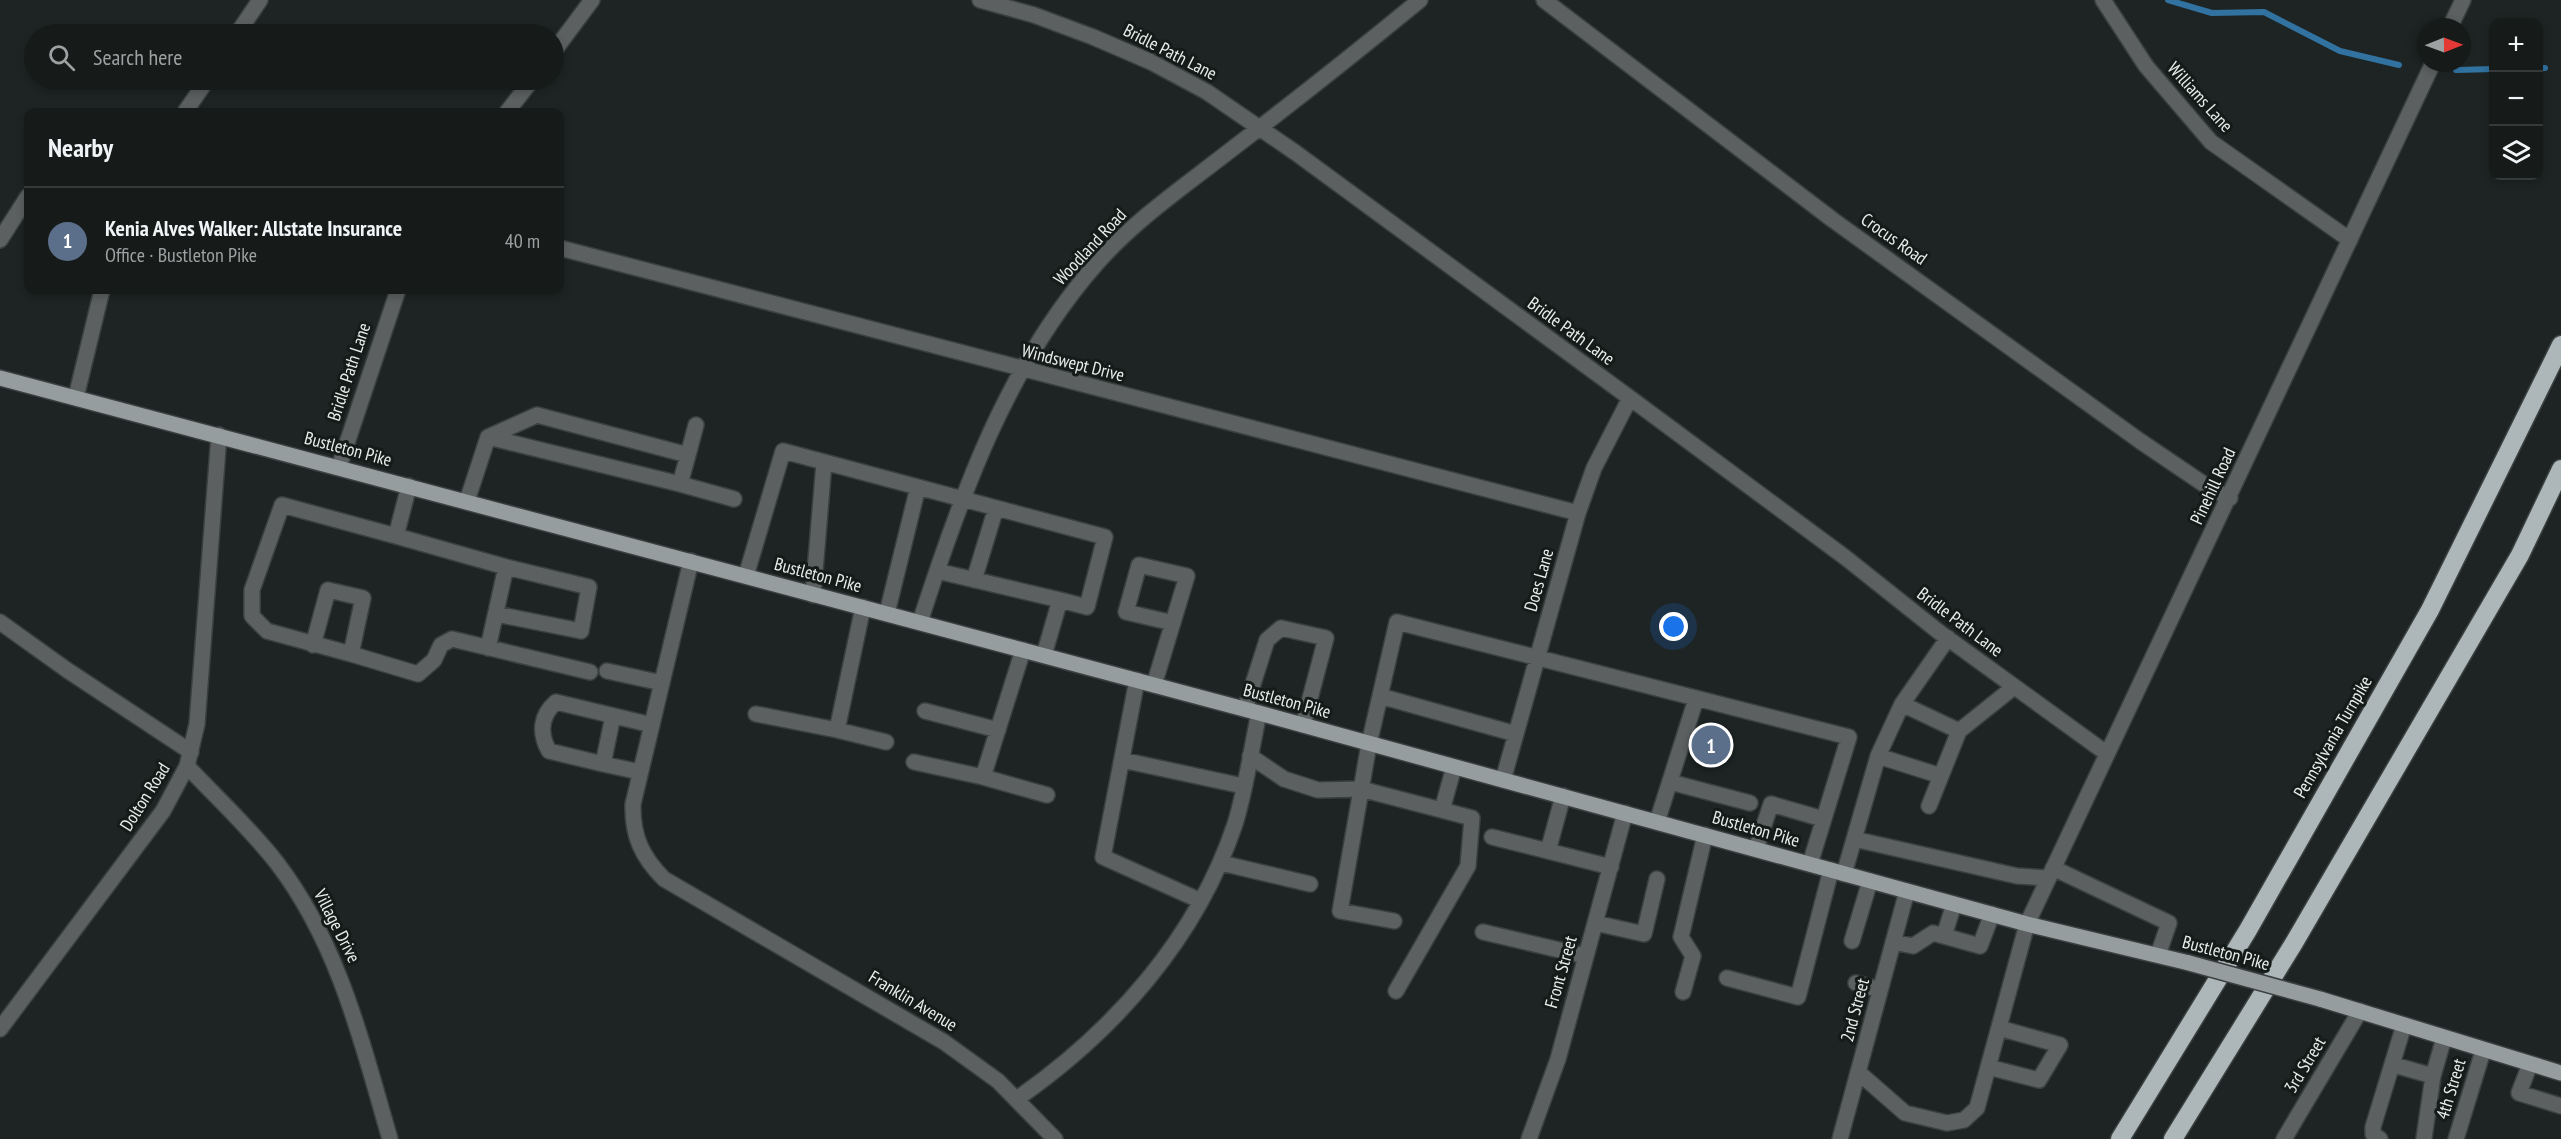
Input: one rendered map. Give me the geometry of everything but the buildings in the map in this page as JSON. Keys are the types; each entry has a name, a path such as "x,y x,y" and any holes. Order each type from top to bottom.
{"highway":[{"name":"Pennsylvania Turnpike","path":"2120,1139 2248,930 2430,610 2561,345"},
{"path":"2173,1139 2294,943 2520,555 2561,469"}],"main road":[{"name":"Bustleton Pike","path":"0,378 1137,680 2027,924 2188,963 2320,999 2483,1051 2561,1073"}],"street":[{"path":"244,24 260,0"},
{"path":"564,38 592,0"},
{"name":"Bridle Path Lane","path":"980,0 1034,15 1151,62 1208,92 1630,399 1846,558 1948,638 2106,753"},
{"name":"Woodland Road","path":"921,622 962,498 995,424 1023,370 1078,285 1142,219 1420,0"},
{"name":"Crocus Road","path":"1544,0 1833,220 2140,441 2211,489 2230,498"},
{"name":"Williams Lane","path":"2103,0 2146,66 2211,142 2350,240"},
{"path":"2454,18 2463,0"},
{"name":"Pinehill Road","path":"1858,1072 1905,1113 1947,1123 1964,1120 1977,1108 2027,924 2106,753 2230,498 2429,72"},
{"path":"188,108 200,90"},
{"path":"510,108 524,90"},
{"path":"0,240 24,202"},
{"name":"Windswept Drive","path":"564,249 1578,513"},
{"path":"75,397 101,294"},
{"name":"Bridle Path Lane","path":"339,467 397,294"},
{"name":"Does Lane","path":"1503,780 1578,513 1597,460 1630,399"},
{"path":"467,501 488,437 537,416 688,455"},
{"path":"680,484 696,425"},
{"name":"Dolton Road","path":"0,1029 163,811 189,759 197,724 219,435"},
{"path":"488,437 734,499"},
{"path":"746,576 783,451 1105,537 1087,607 937,571"},
{"path":"813,594 824,463"},
{"path":"396,536 409,486"},
{"path":"887,614 918,487"},
{"path":"496,614 581,632 589,587 506,567 282,505 252,590 252,616 267,631 418,674 434,660 441,645 452,639 590,672"},
{"path":"974,580 996,508"},
{"name":"Franklin Avenue","path":"691,561 633,804 632,821 637,843 648,863 664,879 944,1042 1017,1098 1055,1139"},
{"path":"1154,685 1173,623 1186,576 1139,565 1126,612 1173,623"},
{"path":"488,648 506,567"},
{"path":"313,645 328,590 363,598 351,654"},
{"path":"1044,655 1060,600"},
{"path":"837,730 863,607"},
{"name":"Village Drive","path":"0,622 189,759 257,838 291,882 314,921 342,982 390,1139"},
{"path":"1394,921 1340,911 1369,744 1397,622 1849,737 1810,864"},
{"path":"1017,1098 1080,1051 1130,1001 1160,963 1201,900 1221,863 1235,822 1250,756 1252,711 1267,640 1281,628 1326,638 1303,725"},
{"path":"1727,978 1798,997 1837,872 1854,839 1878,756 1902,704 1948,638"},
{"path":"983,777 1023,650"},
{"path":"607,671 662,683"},
{"path":"1137,680 1103,857 1201,900"},
{"path":"1929,806 1959,731 2014,687"},
{"path":"1380,696 1515,734"},
{"path":"1657,822 1696,699"},
{"path":"640,771 549,751 541,736 546,711 556,702 652,726"},
{"path":"1902,704 1959,731"},
{"path":"925,711 998,730"},
{"path":"756,714 886,742"},
{"path":"603,764 613,716"},
{"path":"1250,756 1284,779 1318,790 1361,789 1472,818 1468,866 1396,991"},
{"path":"1878,756 1941,776"},
{"path":"1122,760 1243,786"},
{"path":"914,762 983,777 1047,795"},
{"path":"1442,810 1454,767"},
{"path":"1670,782 1749,803"},
{"path":"1548,851 1563,796"},
{"path":"1756,849 1771,804 1823,819"},
{"name":"Front Street","path":"1529,1139 1548,1092 1625,813"},
{"path":"1683,992 1693,956 1681,937 1705,835"},
{"path":"1492,837 1611,867"},
{"path":"1854,839 2017,876 2051,873 2169,924 2158,955"},
{"path":"1221,863 1310,884"},
{"path":"1595,923 1644,934 1657,879"},
{"path":"1852,941 1870,880"},
{"name":"2nd Street","path":"1840,1139 1907,891"},
{"path":"1944,936 1954,904"},
{"path":"1893,942 1913,946 1933,933 1980,946 1992,914"},
{"path":"1483,932 1585,956"},
{"path":"1856,983 1880,990"},
{"name":"3rd Street","path":"2284,1139 2360,1011"},
{"path":"2380,1139 2373,1134 2373,1127 2394,1065 2404,1025"},
{"path":"1988,1067 2039,1080 2060,1045 1999,1028"},
{"path":"2425,1139 2433,1076 2444,1038"},
{"name":"4th Street","path":"2456,1139 2483,1051"},
{"path":"2530,1064 2519,1094 2561,1106"},
{"path":"2394,1065 2433,1076"}],"waterway":[{"path":"2168,0 2212,13 2264,12 2340,51 2399,65"},
{"path":"2471,70 2489,69"}],"place":[{"name":"Kenia Alves Walker: Allstate Insurance","path":"1711,745"}]}
